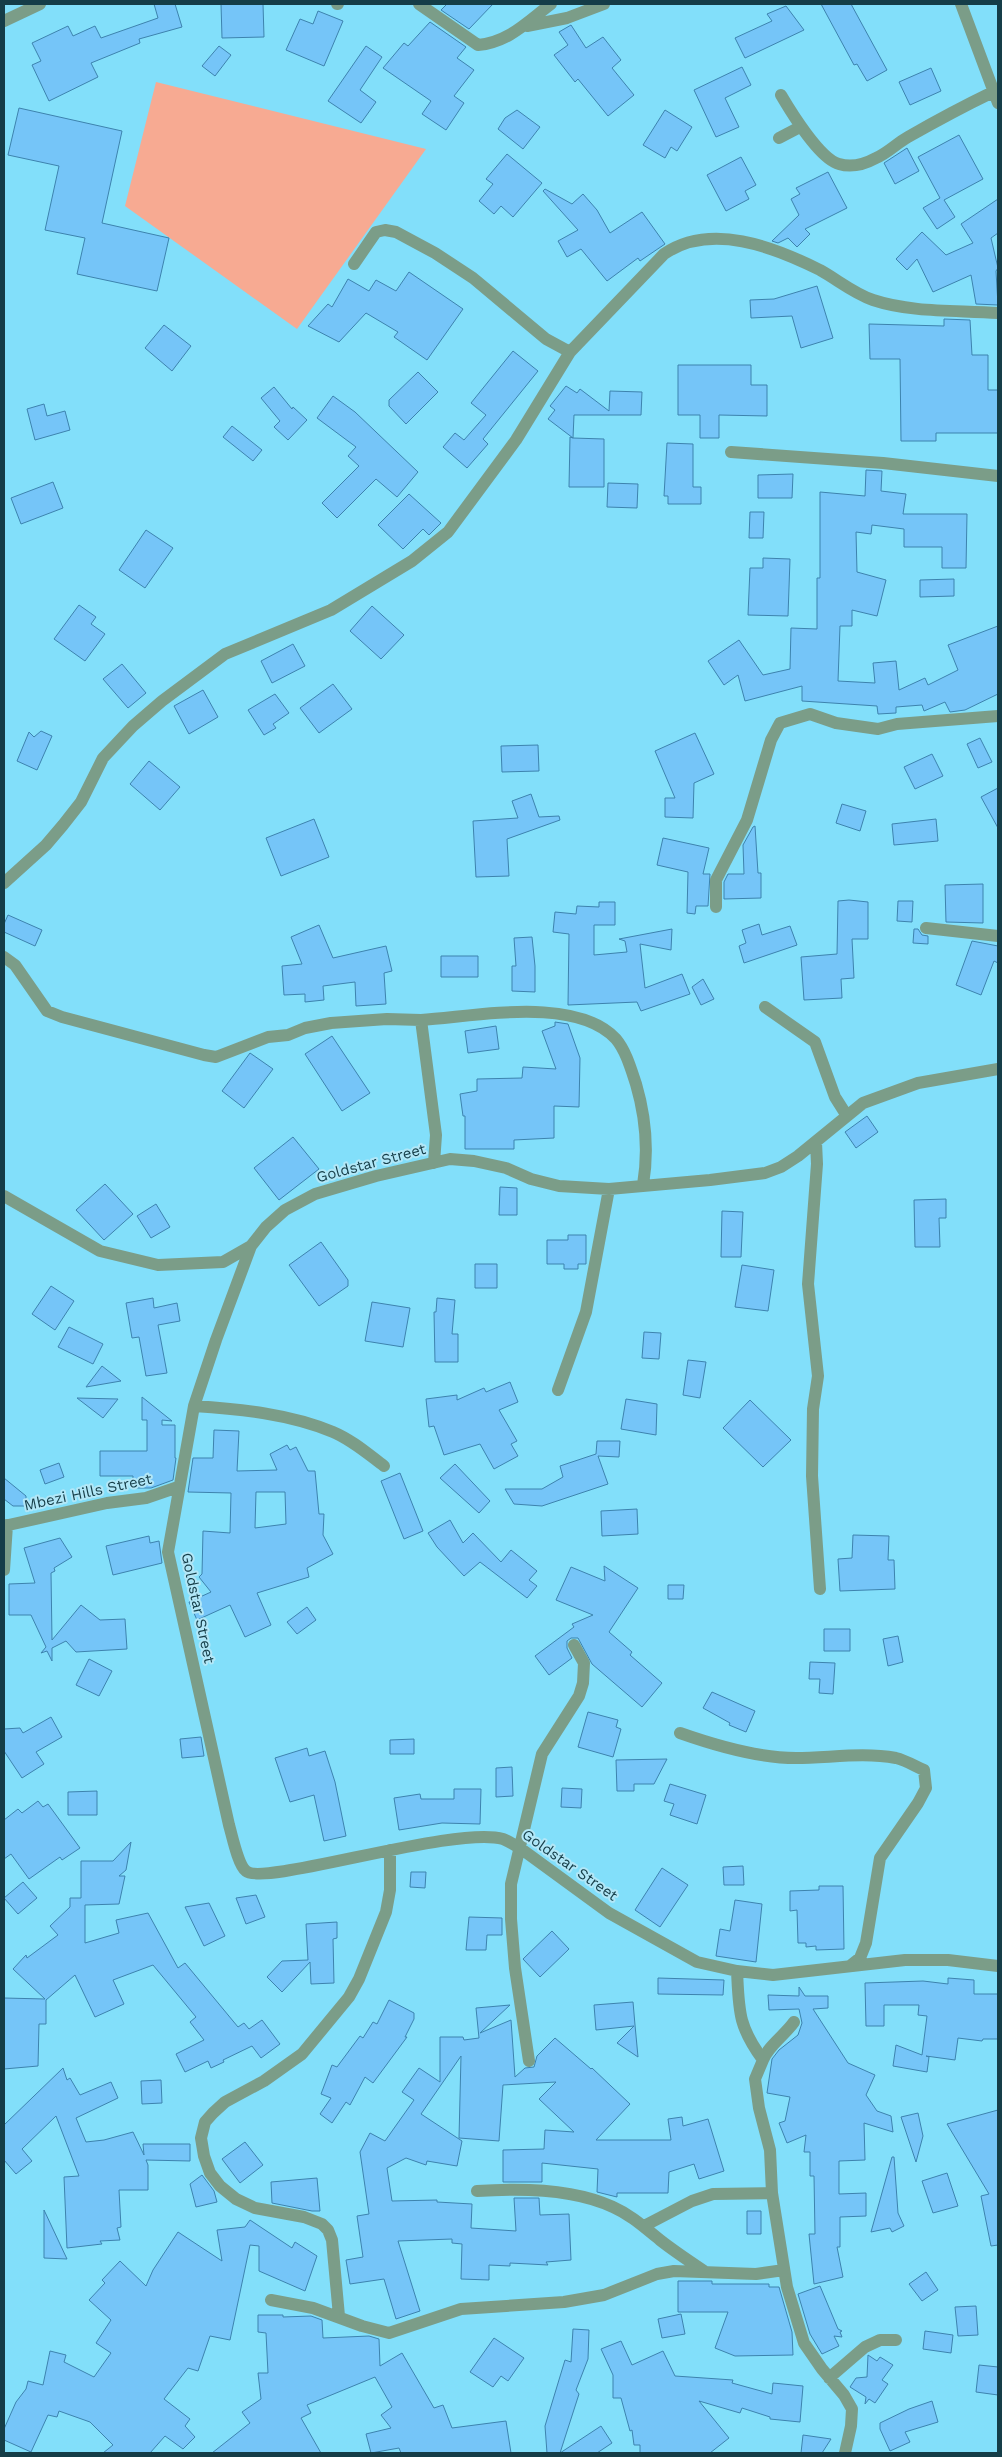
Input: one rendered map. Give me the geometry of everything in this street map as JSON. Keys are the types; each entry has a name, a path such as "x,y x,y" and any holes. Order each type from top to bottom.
{"street":[{"path":"4,21 40,4"},
{"path":"419,4 478,45 505,39 551,4"},
{"path":"524,26 567,18 604,4"},
{"path":"781,95 800,127 838,164 857,166 878,158 895,145 939,119 996,97 961,4"},
{"path":"779,138 800,127"},
{"path":"354,264 376,232 385,230 396,232 435,253 473,278 546,339 570,352"},
{"path":"4,883 32,858 63,825 81,802 103,758 132,726 169,696 225,654 331,610 412,560 448,532 516,440 570,352 664,254 675,246 701,240 727,238 772,249 820,270 853,291 874,300 902,307 998,313"},
{"path":"731,452 883,462 998,476"},
{"path":"716,907 716,880 747,820 768,747 780,724 810,714 836,723 878,729 897,724 998,716"},
{"path":"926,928 998,936"},
{"path":"4,957 14,965 47,1011 62,1017 216,1057 268,1037 288,1035 305,1028 331,1023 387,1019 421,1020 505,1012 547,1013 577,1018 604,1030 615,1039 627,1057 642,1103 647,1146 643,1185"},
{"path":"765,1007 815,1042 835,1097 847,1116"},
{"path":"421,1020 436,1136 434,1163"},
{"name":"Goldstar Street","path":"998,1069 918,1083 863,1103 816,1142 781,1167 765,1173 609,1189 559,1186 531,1179 506,1168 474,1161 450,1159 376,1176 314,1194 285,1210 266,1227 251,1246 219,1331 194,1406 178,1487 169,1562 229,1825 245,1871 255,1875 298,1869 390,1850 463,1838 488,1837 504,1839 520,1848 609,1913 697,1962 737,1971 773,1975 905,1960 948,1960 998,1966"},
{"path":"816,1142 817,1164 808,1284 818,1376 814,1409 812,1476 820,1589"},
{"path":"558,1390 586,1312 609,1189"},
{"path":"4,1196 100,1251 158,1265 223,1262 251,1246"},
{"path":"194,1406 238,1410 309,1424 334,1432 384,1466"},
{"name":"Mbezi Hills Street","path":"6,1525 107,1503 146,1498 178,1487"},
{"path":"4,1570 6,1525"},
{"path":"529,2060 518,1996 511,1919 511,1884 542,1754 579,1696 583,1683 584,1663 574,1645"},
{"path":"680,1733 705,1742 763,1754 794,1758 880,1756 898,1758 924,1770 926,1788 918,1803 880,1858 866,1944 860,1958 850,1966"},
{"path":"339,2316 332,2240 328,2230 322,2224 304,2216 255,2208 236,2199 220,2186 210,2173 204,2156 201,2138 205,2122 213,2113 225,2102 264,2081 302,2054 349,1996 359,1979 386,1912 390,1890 390,1850"},
{"path":"737,1971 740,2011 747,2038 763,2060"},
{"path":"794,2022 784,2037 766,2052 755,2079 759,2108 770,2150 772,2194 784,2270 804,2343 829,2378 844,2395 852,2409 851,2426 845,2453"},
{"path":"477,2191 538,2191 588,2199 613,2206 644,2226 704,2271"},
{"path":"644,2226 692,2201 713,2194 772,2194"},
{"path":"272,2300 295,2303 339,2316 362,2326 390,2333 461,2309 585,2299 604,2295 657,2274 674,2271 756,2274 784,2270"},
{"path":"829,2378 865,2347 880,2340 896,2340"}],"shaded area":[{"path":"156,82 426,149 297,329 125,206"}],"building":[{"path":"154,4 175,4 182,27 139,39 140,43 91,63 98,77 49,101 32,65 41,61 32,43 68,26 73,36 95,26 101,38 158,18"},
{"path":"221,4 263,4 264,37 222,38"},
{"path":"447,4 493,4 469,29 441,10"},
{"path":"821,4 851,4 887,70 867,81 857,64 854,65"},
{"path":"786,6 804,30 745,58 735,38 772,21 767,14"},
{"path":"318,11 343,21 324,66 286,50 300,19 313,24"},
{"path":"430,22 466,47 457,58 474,70 454,96 464,103 446,130 422,114 431,101 383,68 404,43 408,46"},
{"path":"571,25 586,48 603,37 621,60 612,68 634,95 608,116 578,79 575,82 554,55 568,45 559,32"},
{"path":"219,46 231,55 215,76 202,66"},
{"path":"366,46 382,57 360,90 376,102 361,123 328,101"},
{"path":"742,67 751,85 725,98 739,127 716,137 694,90"},
{"path":"931,68 941,91 910,105 899,82"},
{"path":"19,108 122,131 102,223 169,238 157,291 77,274 85,238 45,230 59,166 8,155"},
{"path":"517,110 540,127 523,149 498,129 505,118"},
{"path":"665,110 692,127 677,151 671,147 665,158 643,145"},
{"path":"959,135 983,179 944,200 955,217 937,229 923,208 940,198 918,157"},
{"path":"907,148 919,171 895,184 884,163"},
{"path":"507,154 542,183 513,217 501,206 494,214 479,201 493,184 486,179"},
{"path":"741,157 756,185 745,191 749,199 726,211 707,175"},
{"path":"828,172 847,208 805,229 810,234 797,247 788,238 778,243 772,241 799,215 791,199 800,194 796,188"},
{"path":"545,189 572,204 583,194 597,210 610,233 642,212 665,244 640,261 638,258 607,281 581,249 567,257 558,241 578,230 543,191"},
{"path":"998,199 998,233 991,238 998,268 996,271 998,305 976,304 971,275 933,292 917,259 907,270 896,259 922,232 946,255 973,243 961,224"},
{"path":"409,272 463,309 427,360 394,337 398,332 366,313 339,342 308,326 328,304 332,307 348,279 369,291 376,280 396,291"},
{"path":"817,286 833,338 801,348 792,316 751,318 750,300 774,299"},
{"path":"944,319 970,320 972,355 988,355 988,390 998,390 998,433 936,433 936,441 901,441 900,359 870,359 869,324 944,326"},
{"path":"164,325 191,346 172,371 145,348"},
{"path":"513,351 538,371 483,439 488,444 467,468 443,447 455,433 464,440 486,415 471,403"},
{"path":"678,365 751,365 751,385 767,385 767,416 719,415 719,438 700,438 700,415 678,415"},
{"path":"418,372 438,392 406,424 389,406 389,400"},
{"path":"566,386 577,393 580,389 609,411 610,391 642,392 641,415 574,415 573,438 548,419 555,410 550,406"},
{"path":"274,387 292,409 293,407 307,420 288,440 274,427 280,421 261,398"},
{"path":"333,396 355,412 418,472 397,497 376,479 337,518 322,503 359,466 348,456 356,447 317,418"},
{"path":"44,404 47,416 65,411 70,430 35,440 27,409"},
{"path":"232,426 262,450 253,461 223,437"},
{"path":"570,437 604,439 604,487 569,487"},
{"path":"667,443 693,444 693,487 701,487 701,504 668,504 668,496 664,496"},
{"path":"866,470 882,471 881,491 906,494 903,514 967,514 966,568 942,568 942,547 904,547 904,529 872,525 871,534 856,532 857,572 886,580 877,616 852,610 852,626 840,626 838,681 875,683 873,663 896,661 899,690 925,678 928,685 958,670 948,645 998,626 998,694 965,710 950,712 945,702 924,711 922,705 896,707 896,713 878,714 877,706 802,701 802,686 745,701 738,675 724,685 708,661 739,640 763,675 790,669 791,628 817,629 817,578 820,578 820,492 865,496"},
{"path":"793,474 792,498 758,498 758,475"},
{"path":"53,482 63,508 21,524 11,498"},
{"path":"608,483 638,484 637,508 607,507"},
{"path":"409,494 441,523 429,535 423,529 403,549 378,525"},
{"path":"750,512 764,512 763,538 749,538"},
{"path":"146,530 173,548 145,588 119,570"},
{"path":"763,558 790,559 788,616 748,615 750,568 763,568"},
{"path":"954,579 954,596 920,597 920,580"},
{"path":"79,605 96,617 91,624 105,634 85,661 54,639"},
{"path":"372,606 404,635 381,659 350,631"},
{"path":"293,644 305,666 272,683 261,661"},
{"path":"122,664 146,693 128,708 103,679"},
{"path":"333,684 352,709 319,733 300,708"},
{"path":"203,690 218,717 189,734 174,706"},
{"path":"275,694 289,713 273,724 276,728 264,735 248,710"},
{"path":"41,731 52,736 37,770 17,761 29,732 34,737"},
{"path":"695,733 714,774 694,783 693,818 665,817 665,798 675,798 655,751"},
{"path":"980,738 992,762 978,768 967,744"},
{"path":"538,745 539,771 502,772 501,746"},
{"path":"932,754 943,776 915,789 904,767"},
{"path":"149,761 180,787 160,810 130,784"},
{"path":"998,788 998,828 981,797"},
{"path":"531,794 539,817 559,816 560,820 507,839 509,876 476,877 473,821 518,818 512,801"},
{"path":"842,804 866,811 860,831 836,823"},
{"path":"314,819 329,857 281,876 266,838"},
{"path":"936,819 938,841 894,845 892,824"},
{"path":"755,826 758,873 761,873 761,898 724,899 724,882 728,874 744,874 743,845"},
{"path":"663,838 709,848 703,874 710,874 708,906 696,906 695,914 687,913 688,872 657,865"},
{"path":"983,884 983,923 946,922 945,885"},
{"path":"838,901 868,902 868,939 852,939 854,978 841,979 842,998 804,1000 801,957 837,954"},
{"path":"898,901 913,901 912,922 897,921"},
{"path":"599,902 615,902 615,925 594,925 594,955 627,952 625,941 619,939 672,929 671,950 640,944 645,988 682,974 690,994 641,1011 637,1002 568,1005 569,934 553,932 555,912 576,914 577,906 599,907"},
{"path":"8,915 42,930 35,946 4,932 4,924"},
{"path":"759,924 762,935 790,926 797,945 744,963 739,946 746,943 742,930"},
{"path":"319,925 333,958 386,946 392,971 384,973 386,1004 356,1006 355,982 323,986 324,1000 305,1002 305,994 284,995 282,966 302,964 291,937"},
{"path":"914,929 918,929 922,935 928,936 928,944 913,943"},
{"path":"532,937 535,992 512,991 512,966 516,966 514,938"},
{"path":"972,941 998,946 998,963 994,961 981,995 956,985"},
{"path":"441,956 478,956 478,977 441,977"},
{"path":"703,979 714,999 701,1005 692,987"},
{"path":"555,1022 568,1024 580,1058 579,1107 554,1106 554,1138 514,1140 514,1149 465,1149 465,1116 463,1116 460,1094 477,1091 477,1079 522,1078 523,1067 556,1069 542,1031 555,1026"},
{"path":"496,1026 499,1049 468,1053 465,1031"},
{"path":"332,1036 370,1093 342,1111 305,1054"},
{"path":"250,1053 273,1069 244,1108 222,1091"},
{"path":"867,1116 878,1132 856,1148 845,1132"},
{"path":"293,1137 319,1169 279,1200 254,1168"},
{"path":"105,1184 133,1214 104,1240 76,1210"},
{"path":"500,1187 517,1188 517,1215 499,1215"},
{"path":"946,1199 946,1218 939,1218 940,1247 915,1247 914,1200"},
{"path":"156,1204 170,1227 151,1238 137,1216"},
{"path":"722,1211 743,1212 741,1257 721,1257"},
{"path":"568,1235 586,1235 586,1264 578,1264 578,1269 564,1269 564,1264 547,1264 547,1240 568,1240"},
{"path":"321,1242 348,1280 348,1286 319,1306 289,1265"},
{"path":"475,1264 497,1264 497,1288 475,1288"},
{"path":"742,1265 774,1270 768,1311 735,1307"},
{"path":"51,1286 74,1301 55,1330 32,1314"},
{"path":"153,1298 154,1308 177,1303 180,1321 158,1325 167,1373 146,1376 139,1337 132,1338 126,1303"},
{"path":"437,1298 455,1300 452,1334 458,1334 458,1362 435,1362 434,1312 436,1312"},
{"path":"372,1302 410,1308 403,1347 365,1341"},
{"path":"69,1327 103,1344 93,1364 58,1347"},
{"path":"644,1332 661,1333 659,1359 642,1358"},
{"path":"688,1360 706,1362 700,1398 683,1395"},
{"path":"102,1366 121,1381 86,1387"},
{"path":"510,1382 518,1402 499,1410 517,1441 511,1444 518,1456 494,1469 480,1444 444,1455 434,1426 429,1427 426,1399 457,1395 457,1400 484,1388 486,1392"},
{"path":"142,1397 172,1421 162,1420 162,1425 175,1425 176,1458 173,1480 151,1488 133,1488 133,1476 100,1476 100,1451 147,1451 147,1420 142,1420"},
{"path":"77,1398 118,1399 103,1418"},
{"path":"626,1399 657,1404 656,1435 621,1429"},
{"path":"750,1400 791,1440 763,1467 723,1428"},
{"path":"214,1430 239,1431 237,1471 277,1470 270,1454 287,1445 290,1450 296,1447 308,1471 315,1471 319,1514 324,1514 323,1535 333,1554 307,1568 309,1577 257,1593 271,1625 245,1637 230,1605 197,1620 189,1602 211,1592 199,1577 202,1574 203,1531 230,1533 231,1493 188,1492 193,1458 213,1458","holes":["256,1492 285,1492 286,1524 255,1528"]},
{"path":"597,1441 620,1441 619,1457 598,1456 608,1484 542,1506 514,1504 505,1489 542,1489 563,1477 560,1466 596,1454"},
{"path":"59,1463 64,1477 45,1484 40,1470"},
{"path":"455,1464 490,1501 479,1513 440,1478"},
{"path":"400,1473 423,1531 404,1539 381,1481"},
{"path":"4,1478 26,1496 26,1506 13,1506 4,1499"},
{"path":"637,1509 638,1534 602,1536 601,1511"},
{"path":"450,1520 463,1543 473,1533 501,1562 511,1550 537,1571 529,1580 537,1586 527,1598 480,1562 464,1576 437,1547 428,1533"},
{"path":"853,1535 889,1536 888,1560 894,1560 895,1589 840,1591 838,1559 852,1558"},
{"path":"149,1536 150,1543 159,1541 162,1563 113,1575 106,1546"},
{"path":"60,1538 72,1557 54,1568 55,1571 51,1573 52,1640 81,1605 100,1620 125,1619 127,1649 76,1652 66,1641 52,1648 52,1661 47,1651 41,1653 46,1647 31,1615 9,1615 9,1584 35,1583 24,1548"},
{"path":"604,1566 638,1588 609,1632 632,1652 630,1655 662,1683 642,1707 592,1664 578,1638 571,1638 567,1641 567,1648 572,1658 549,1675 535,1656 574,1627 572,1624 593,1615 556,1600 571,1567 605,1581"},
{"path":"668,1585 684,1585 683,1599 668,1599"},
{"path":"307,1607 316,1620 297,1634 287,1622"},
{"path":"824,1629 850,1629 850,1651 824,1651"},
{"path":"898,1636 903,1662 888,1666 883,1639"},
{"path":"89,1659 112,1671 99,1696 76,1685"},
{"path":"810,1662 835,1663 833,1694 819,1693 820,1679 809,1679"},
{"path":"712,1692 755,1711 746,1732 729,1725 730,1723 703,1708"},
{"path":"588,1712 618,1720 616,1727 621,1729 613,1757 578,1747"},
{"path":"51,1717 62,1737 36,1752 44,1764 22,1778 4,1751 4,1729 20,1728 23,1733"},
{"path":"201,1737 204,1756 182,1758 180,1739"},
{"path":"414,1739 414,1754 390,1754 390,1740"},
{"path":"307,1748 309,1756 325,1751 335,1782 346,1836 324,1841 314,1795 290,1802 275,1758"},
{"path":"667,1759 654,1784 634,1784 634,1791 617,1791 616,1760"},
{"path":"512,1767 513,1796 496,1797 496,1768"},
{"path":"670,1784 706,1795 697,1824 670,1815 674,1804 664,1801"},
{"path":"562,1788 582,1789 581,1808 561,1807"},
{"path":"454,1789 481,1789 480,1824 442,1823 399,1830 394,1798 420,1794 421,1799 454,1799"},
{"path":"97,1791 97,1815 68,1815 68,1792"},
{"path":"38,1801 43,1807 48,1804 80,1848 62,1860 60,1857 29,1879 11,1854 4,1859 4,1820 18,1809 22,1813"},
{"path":"131,1842 126,1870 119,1876 125,1876 119,1904 85,1905 85,1943 119,1933 116,1920 148,1913 178,1968 185,1963 238,2027 244,2023 249,2029 262,2020 280,2044 261,2058 252,2046 211,2068 208,2061 185,2072 176,2054 204,2040 190,2022 196,2017 153,1965 113,1980 124,2004 95,2017 75,1975 46,2000 46,2024 39,2024 38,2066 4,2069 4,1998 45,1999 13,1969 26,1955 27,1958 58,1935 50,1926 70,1907 70,1898 81,1898 81,1861 113,1861"},
{"path":"743,1866 744,1885 724,1885 723,1867"},
{"path":"662,1868 688,1885 660,1927 635,1910"},
{"path":"411,1872 426,1872 425,1888 410,1887"},
{"path":"23,1882 37,1898 18,1914 4,1898"},
{"path":"819,1886 843,1886 844,1949 816,1950 816,1946 806,1947 806,1943 798,1943 797,1910 790,1911 790,1891 819,1890"},
{"path":"256,1895 265,1917 246,1924 236,1898"},
{"path":"735,1900 762,1904 756,1962 716,1956 720,1929 730,1931"},
{"path":"209,1903 225,1936 204,1946 185,1907"},
{"path":"469,1917 502,1918 502,1935 487,1935 486,1950 466,1950"},
{"path":"337,1922 337,1938 333,1939 334,1983 311,1984 310,1962 282,1992 267,1977 282,1961 308,1960 306,1924"},
{"path":"552,1931 569,1949 540,1977 523,1959"},
{"path":"658,1978 724,1980 723,1995 658,1994"},
{"path":"948,1978 974,1980 974,1994 998,1994 998,2039 983,2039 982,2041 958,2038 955,2060 926,2056 929,2057 927,2072 893,2066 896,2045 922,2055 927,2016 918,2015 919,2005 884,2005 884,2026 866,2026 865,1983 923,1981 948,1984"},
{"path":"799,1987 805,1996 828,1996 828,2008 813,2009 848,2063 875,2075 866,2095 877,2111 891,2116 893,2132 864,2123 865,2160 839,2161 839,2194 866,2193 866,2216 840,2217 840,2247 837,2247 843,2277 814,2284 809,2234 815,2234 814,2176 810,2176 810,2152 804,2152 806,2135 787,2143 779,2123 785,2121 790,2097 767,2093 772,2059 779,2050 798,2035 802,2023 799,2009 769,2010 768,1995 799,1996"},
{"path":"389,2000 414,2013 414,2019 405,2037 407,2037 373,2083 365,2077 350,2105 346,2102 332,2123 320,2114 331,2098 321,2094 332,2065 337,2067 360,2036 363,2038 373,2022 377,2024"},
{"path":"633,2002 638,2057 617,2043 634,2026 596,2030 594,2005"},
{"path":"510,2005 480,2033 511,2020 515,2077 525,2068 534,2067 537,2056 555,2038 592,2068 630,2104 596,2140 671,2140 668,2119 682,2117 683,2126 708,2119 724,2171 699,2179 694,2164 669,2172 668,2193 617,2193 617,2197 597,2192 598,2169 542,2163 542,2182 503,2182 503,2150 544,2149 545,2130 574,2132 539,2099 556,2082 503,2085 499,2141 459,2138 461,2056 421,2114 462,2141 457,2166 427,2161 426,2165 406,2158 387,2168 392,2201 437,2200 437,2202 472,2204 471,2228 516,2231 514,2198 539,2198 540,2215 569,2214 571,2260 546,2262 548,2265 510,2263 510,2266 489,2265 489,2280 461,2279 462,2244 452,2243 452,2239 398,2241 420,2311 396,2319 384,2279 350,2284 346,2260 363,2257 357,2216 369,2214 360,2152 370,2133 385,2141 414,2100 402,2092 419,2068 440,2082 440,2037 463,2037 464,2040 479,2038 476,2008"},
{"path":"63,2068 67,2080 70,2078 80,2095 111,2082 118,2098 76,2118 86,2142 104,2140 133,2132 144,2155 143,2144 190,2144 190,2161 146,2160 148,2165 148,2190 119,2190 121,2227 117,2228 120,2240 100,2241 102,2244 67,2248 64,2177 79,2176 56,2116 22,2149 32,2161 16,2174 4,2160 4,2125"},
{"path":"161,2080 162,2103 142,2104 141,2081"},
{"path":"998,2110 998,2245 991,2246 981,2196 989,2194 947,2124"},
{"path":"918,2113 923,2136 916,2162 901,2117"},
{"path":"245,2142 263,2165 240,2183 222,2159"},
{"path":"892,2157 894,2157 898,2213 904,2226 892,2232 890,2228 871,2232"},
{"path":"947,2173 958,2206 933,2213 922,2181"},
{"path":"202,2175 214,2191 217,2202 196,2207 190,2184"},
{"path":"317,2178 320,2211 272,2203 271,2182"},
{"path":"44,2210 67,2259 44,2258"},
{"path":"747,2211 761,2211 761,2234 747,2234"},
{"path":"250,2220 292,2248 295,2242 317,2256 305,2291 259,2271 259,2246 250,2245 230,2340 210,2336 198,2371 188,2368 164,2399 190,2419 185,2426 195,2437 183,2449 165,2436 150,2453 103,2453 113,2445 90,2422 59,2411 57,2417 48,2415 31,2452 4,2440 4,2429 16,2402 26,2389 28,2381 43,2385 50,2351 66,2355 64,2362 94,2377 111,2353 96,2343 111,2320 89,2300 105,2283 102,2280 120,2261 146,2286 153,2270 178,2232 222,2261 217,2230 245,2227"},
{"path":"926,2272 938,2290 922,2301 909,2284"},
{"path":"678,2281 712,2281 712,2284 769,2284 769,2287 779,2287 792,2332 793,2355 735,2356 715,2348 728,2312 678,2312"},
{"path":"820,2286 838,2329 842,2331 840,2332 842,2337 834,2336 839,2346 822,2354 810,2334 798,2294"},
{"path":"976,2306 978,2335 958,2336 955,2307"},
{"path":"681,2314 685,2334 662,2338 658,2319"},
{"path":"258,2315 283,2315 283,2317 311,2316 322,2320 323,2338 369,2336 379,2339 380,2366 402,2353 434,2408 443,2405 452,2428 506,2421 511,2453 401,2453 399,2448 371,2453 366,2434 391,2428 381,2415 392,2407 375,2377 307,2405 311,2413 301,2418 321,2453 212,2453 250,2423 242,2412 261,2399 258,2373 268,2373 266,2333 258,2332"},
{"path":"573,2329 589,2330 588,2359 576,2390 579,2394 560,2453 547,2453 545,2426 565,2360 571,2362"},
{"path":"925,2331 953,2335 951,2353 923,2349"},
{"path":"494,2338 524,2358 508,2381 501,2376 493,2387 470,2372"},
{"path":"621,2341 632,2365 663,2351 675,2376 733,2380 732,2383 772,2394 773,2383 803,2386 800,2422 770,2419 770,2417 742,2408 740,2413 699,2401 729,2438 710,2453 640,2453 640,2445 634,2445 632,2430 630,2431 621,2398 613,2398 613,2375 601,2349"},
{"path":"868,2355 877,2361 880,2357 893,2365 882,2380 888,2384 875,2403 869,2399 865,2404 866,2397 850,2387 856,2378 867,2377"},
{"path":"979,2365 998,2367 998,2395 976,2392"},
{"path":"932,2401 938,2422 905,2432 910,2442 890,2451 880,2429 880,2423 909,2409"},
{"path":"601,2426 612,2443 597,2453 560,2453"},
{"path":"803,2435 831,2439 822,2453 801,2453"}]}
